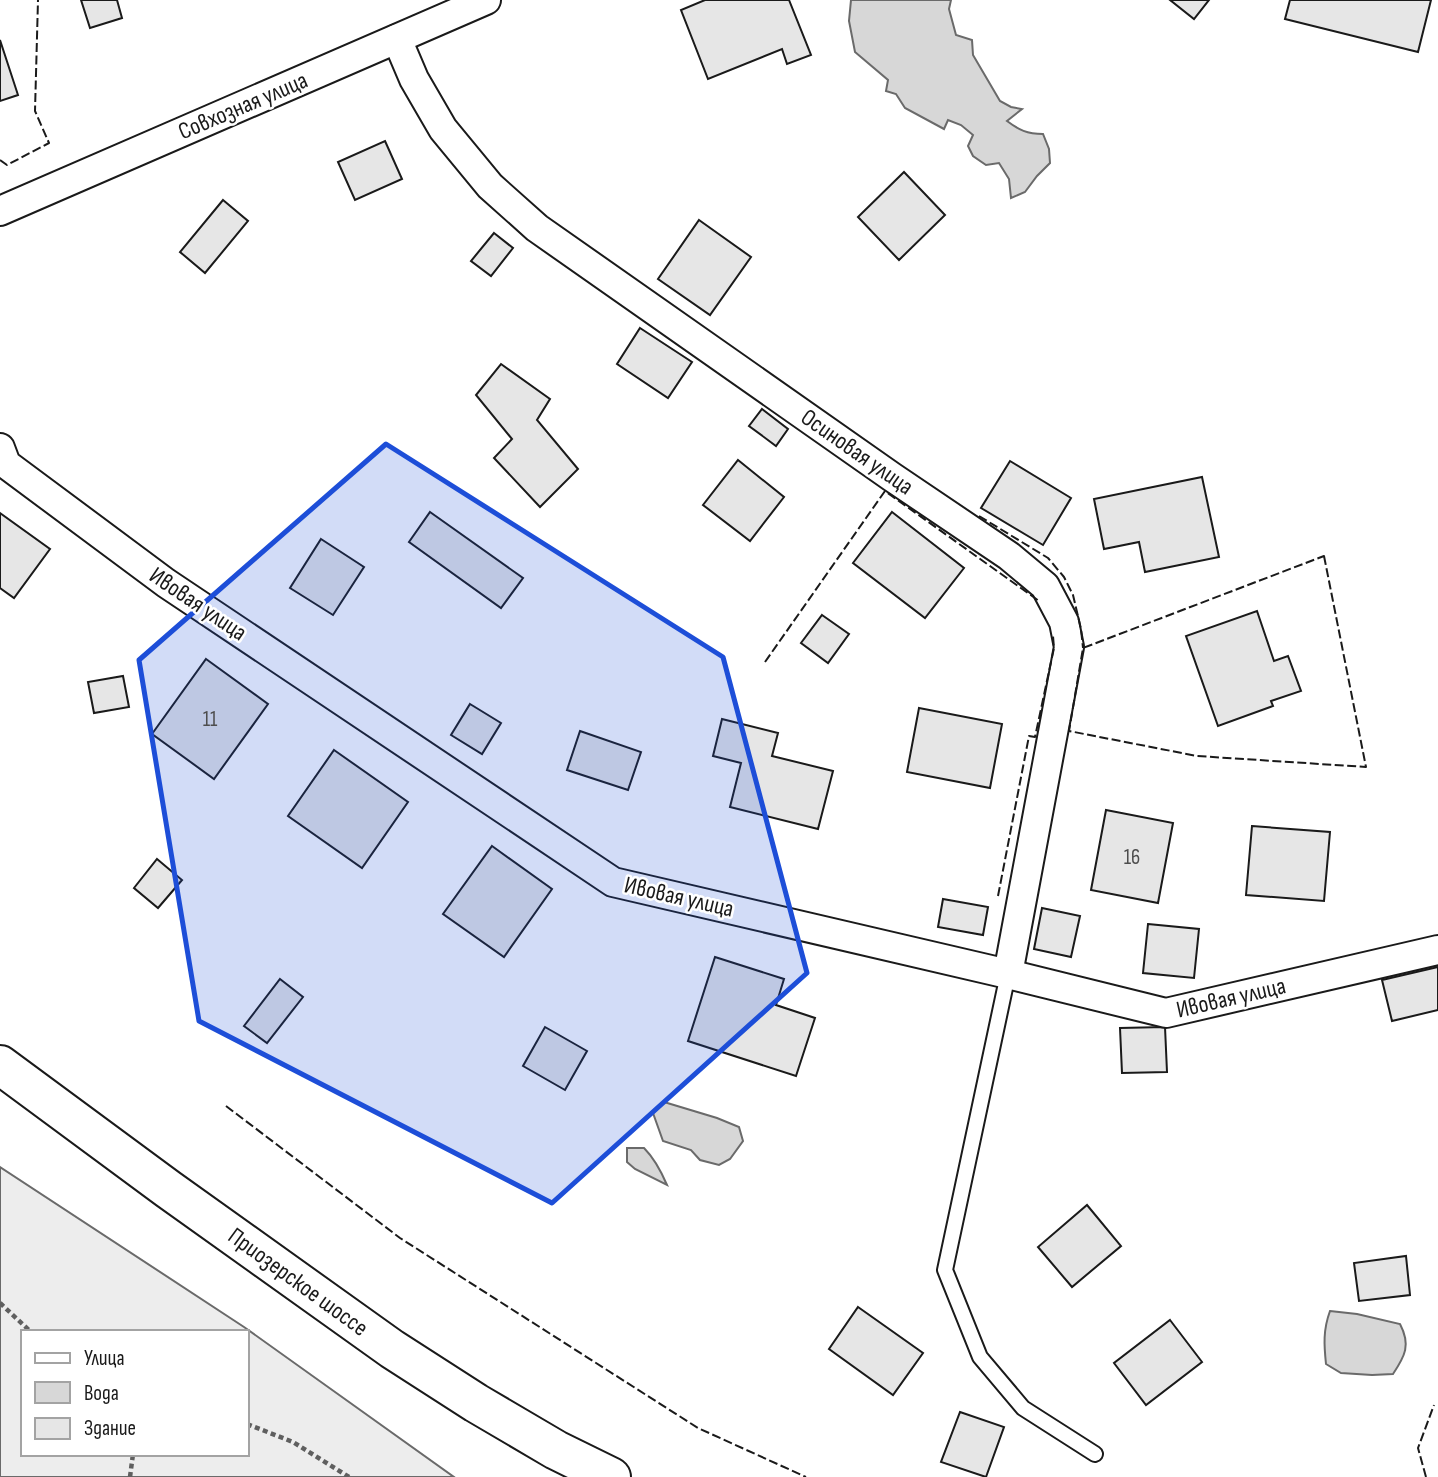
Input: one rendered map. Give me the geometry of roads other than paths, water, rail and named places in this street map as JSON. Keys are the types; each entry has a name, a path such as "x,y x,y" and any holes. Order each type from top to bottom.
{"main road":[{"name":"Приозерское шоссе","path":"0,1065 392,1349 476,1403 611,1477"}],"street":[{"name":"Совхозная улица","path":"0,211 486,0"},
{"name":"Осиновая улица","path":"397,39 414,79 443,128 490,186 537,229 892,477 1009,555 1045,586 1064,622 1069,647 1008,974"},
{"name":"Ивовая улица","path":"0,448 6,464 166,583 613,882 1166,1013 1438,950"}],"lane":[{"path":"1008,974 945,1270 981,1357 1023,1408 1095,1454"}],"water":[{"path":"851,0 951,0 949,9 956,35 972,40 973,55 1000,101 1022,109 1007,121 1024,131 1043,134 1049,149 1050,163 1025,192 1011,198 1009,179 999,163 986,165 973,156 968,146 973,135 961,125 948,120 944,129 905,108 896,94 886,91 888,80 855,52 849,21"},
{"path":"664,1102 739,1127 743,1141 730,1159 719,1165 700,1160 691,1150 663,1141 653,1113"},
{"path":"627,1148 644,1148 667,1185 627,1162"},
{"path":"1330,1311 1400,1324 1406,1344 1401,1362 1393,1374 1341,1373 1326,1364 1325,1338"}]}
